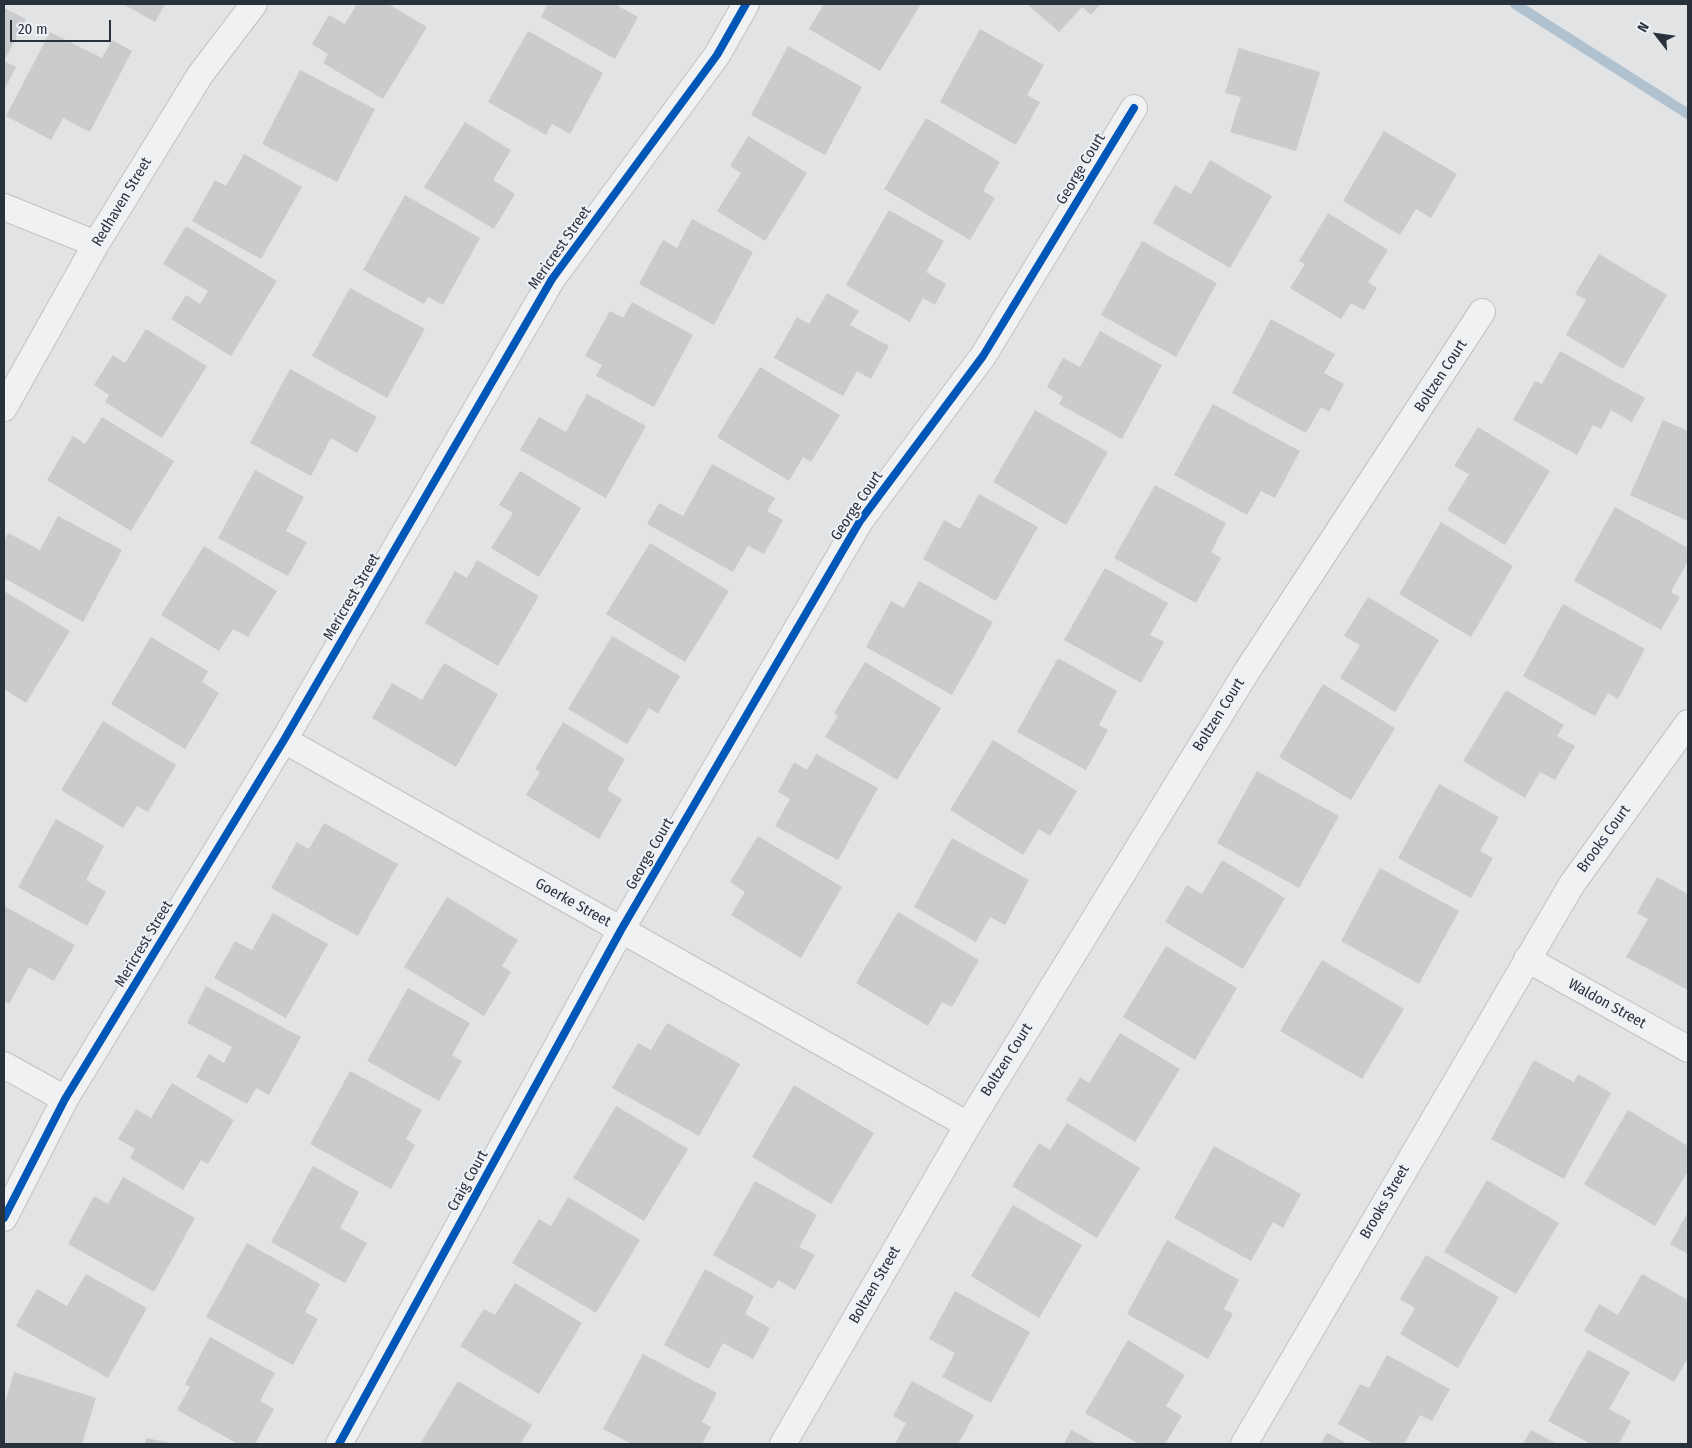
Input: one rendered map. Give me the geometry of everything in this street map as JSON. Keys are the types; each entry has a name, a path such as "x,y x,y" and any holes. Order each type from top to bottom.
{"street":[{"name":"Redhaven Street","path":"4,408 96,244 200,75 254,4"},
{"name":"Mericrest Street","path":"4,1218 65,1098 284,740 552,279 717,55 746,4"},
{"name":"George Court","path":"621,930 860,521 983,356 1134,108"},
{"path":"4,207 96,244"},
{"name":"Boltzen Court","path":"968,1125 1247,671 1482,312"},
{"name":"Brooks Court","path":"1527,959 1572,884 1688,723"},
{"name":"Goerke Street","path":"284,740 968,1125"},
{"name":"Craig Court","path":"339,1444 621,930"},
{"name":"Waldon Street","path":"1527,959 1688,1049"},
{"name":"Brooks Street","path":"1244,1444 1527,959"},
{"path":"4,1066 65,1098"},
{"name":"Boltzen Street","path":"783,1444 968,1125"}],"building":[{"path":"123,4 165,4 155,22"},
{"path":"357,4 388,4 427,27 383,99 323,63 328,54 312,44 329,15 345,24"},
{"path":"548,4 619,4 618,6 638,17 615,59 541,17"},
{"path":"824,4 921,4 880,71 809,29"},
{"path":"1027,4 1101,4 1091,15 1082,7 1059,32"},
{"path":"4,8 26,19 4,61"},
{"path":"980,29 1044,65 1027,95 1040,102 1016,145 940,102"},
{"path":"528,31 603,73 570,134 552,124 546,135 488,102"},
{"path":"50,32 102,58 112,40 132,51 90,132 63,118 51,140 6,116"},
{"path":"788,46 862,87 825,155 751,115"},
{"path":"1239,48 1320,72 1296,151 1230,132 1241,97 1225,93"},
{"path":"4,61 16,67 4,90"},
{"path":"300,70 375,109 337,182 262,144"},
{"path":"926,118 1000,162 983,191 995,198 970,240 884,189"},
{"path":"465,122 511,150 493,180 515,194 494,229 424,187"},
{"path":"1384,131 1457,174 1431,218 1416,209 1400,235 1343,201"},
{"path":"748,136 807,173 765,241 717,211 741,173 730,166"},
{"path":"244,154 302,187 261,259 192,221 215,180 226,186"},
{"path":"1210,160 1272,196 1230,268 1153,223 1175,185 1191,194"},
{"path":"405,195 480,238 443,305 428,297 424,304 363,270"},
{"path":"889,210 944,241 926,272 946,284 935,305 923,298 910,322 846,285"},
{"path":"1328,213 1388,250 1368,282 1377,288 1364,310 1351,303 1341,319 1290,288 1305,264 1299,261"},
{"path":"692,219 753,252 714,325 639,284 663,240 677,248"},
{"path":"186,226 277,281 231,356 171,319 186,295 200,304 208,291 163,264"},
{"path":"1142,241 1217,283 1176,357 1101,315"},
{"path":"1599,254 1667,295 1623,369 1566,335 1586,300 1575,294"},
{"path":"350,288 425,329 387,398 312,356"},
{"path":"827,293 859,311 850,325 889,346 871,379 857,371 843,396 774,358 797,317 809,324"},
{"path":"632,302 693,335 654,407 596,376 602,365 585,356 610,311 623,318"},
{"path":"1271,319 1335,354 1324,373 1344,384 1329,412 1321,407 1306,433 1232,393"},
{"path":"146,329 207,366 162,438 105,402 109,395 94,385 113,355 125,363"},
{"path":"1100,331 1162,365 1122,439 1059,404 1063,397 1047,387 1063,358 1080,367"},
{"path":"1560,351 1645,398 1632,422 1611,410 1601,429 1593,425 1577,455 1513,420 1535,381 1542,384"},
{"path":"760,367 840,415 811,462 803,457 789,481 717,437"},
{"path":"290,369 377,417 357,453 331,438 311,476 250,443"},
{"path":"587,394 646,426 606,498 520,450 539,417 566,432"},
{"path":"1213,404 1300,451 1275,498 1261,491 1247,515 1174,475"},
{"path":"1035,410 1108,452 1066,525 993,482"},
{"path":"102,417 174,461 131,531 47,480 73,436 85,444"},
{"path":"1663,420 1688,431 1688,521 1630,495"},
{"path":"1478,427 1550,471 1505,545 1447,510 1469,474 1454,466"},
{"path":"712,464 775,498 767,511 783,520 764,554 748,546 733,572 647,524 659,503 683,516"},
{"path":"255,470 304,497 286,531 307,542 288,576 218,538"},
{"path":"520,471 581,508 539,577 491,548 513,513 499,505"},
{"path":"1155,485 1226,523 1211,552 1221,558 1196,603 1114,558"},
{"path":"979,494 1038,527 996,601 923,559 944,520 960,529"},
{"path":"1615,507 1688,548 1688,561 1671,592 1680,597 1661,630 1574,581"},
{"path":"58,516 122,550 83,622 4,578 4,542 8,533 40,550"},
{"path":"1441,522 1513,566 1471,637 1399,594"},
{"path":"650,543 729,591 685,662 606,614"},
{"path":"204,546 277,591 248,637 233,629 219,651 161,615"},
{"path":"477,560 539,596 498,666 425,623 455,571 467,578"},
{"path":"1105,568 1168,603 1150,635 1164,642 1141,683 1064,640"},
{"path":"919,581 993,622 952,695 866,647 891,601 904,608"},
{"path":"4,591 70,631 26,703 4,689"},
{"path":"1368,597 1439,640 1395,712 1340,678 1360,645 1344,636"},
{"path":"1563,604 1645,649 1618,699 1608,693 1595,716 1523,676"},
{"path":"612,636 680,676 658,714 649,708 627,744 568,709"},
{"path":"151,637 208,671 202,682 219,693 185,749 111,704"},
{"path":"1058,658 1117,691 1099,725 1108,730 1086,770 1017,732"},
{"path":"865,662 941,708 897,780 825,737 838,716 834,713"},
{"path":"444,663 498,694 456,767 372,718 392,683 422,700"},
{"path":"1323,684 1395,728 1351,800 1279,757"},
{"path":"1506,690 1564,725 1557,736 1575,746 1555,780 1540,772 1525,798 1463,761"},
{"path":"103,721 176,765 148,812 137,806 123,828 61,790"},
{"path":"563,722 625,759 607,790 622,799 599,839 526,795 540,772 535,769"},
{"path":"993,740 1077,791 1050,836 1039,829 1023,855 950,810"},
{"path":"816,754 878,788 838,860 775,826 790,799 778,792 794,762 807,770"},
{"path":"1257,771 1339,816 1299,888 1217,843"},
{"path":"1439,784 1499,817 1480,851 1493,858 1471,898 1398,858"},
{"path":"56,819 104,846 86,880 106,892 87,926 18,887"},
{"path":"324,823 398,864 358,936 271,888 297,842 309,849"},
{"path":"758,836 842,887 801,958 731,915 745,892 730,882"},
{"path":"952,838 1029,880 1005,925 990,917 976,942 914,907"},
{"path":"1222,860 1285,898 1243,969 1165,922 1187,885 1202,894"},
{"path":"1380,868 1459,911 1419,984 1341,941"},
{"path":"1657,877 1688,894 1688,990 1626,957 1648,919 1637,913"},
{"path":"447,897 518,940 502,966 511,972 484,1016 404,967"},
{"path":"4,906 75,945 54,981 29,967 9,1004 4,1001"},
{"path":"898,912 979,960 952,1007 942,1002 928,1026 856,983"},
{"path":"273,913 328,944 286,1018 214,978 235,941 252,950"},
{"path":"1166,946 1237,988 1195,1060 1123,1017"},
{"path":"1322,960 1404,1009 1362,1079 1280,1031"},
{"path":"206,986 301,1037 269,1095 256,1088 247,1104 196,1077 209,1054 224,1063 232,1047 187,1023"},
{"path":"408,988 470,1023 452,1055 462,1061 439,1101 367,1061"},
{"path":"667,1023 740,1064 699,1136 612,1088 638,1043 651,1050"},
{"path":"1120,1033 1180,1069 1135,1142 1066,1100 1080,1077 1089,1083"},
{"path":"1534,1060 1574,1082 1578,1074 1611,1093 1564,1179 1491,1139"},
{"path":"350,1071 422,1110 406,1139 415,1145 391,1189 310,1144"},
{"path":"172,1083 234,1120 208,1164 201,1160 183,1190 130,1158 135,1149 118,1139 136,1109 151,1118"},
{"path":"794,1085 874,1133 831,1204 752,1157"},
{"path":"616,1106 688,1149 644,1221 573,1178"},
{"path":"1628,1110 1688,1146 1688,1171 1655,1226 1584,1184"},
{"path":"1067,1123 1140,1168 1097,1238 1012,1186 1039,1143 1050,1150"},
{"path":"1214,1146 1301,1194 1283,1228 1273,1222 1251,1261 1174,1218"},
{"path":"313,1166 359,1192 340,1228 367,1243 345,1283 271,1242"},
{"path":"123,1177 195,1218 154,1292 68,1244 94,1196 108,1204"},
{"path":"1487,1180 1559,1223 1516,1294 1444,1252"},
{"path":"755,1181 817,1215 799,1247 815,1255 795,1290 778,1280 773,1289 713,1255"},
{"path":"568,1197 640,1240 596,1313 512,1263 539,1219 551,1226"},
{"path":"1013,1205 1082,1245 1039,1318 971,1276"},
{"path":"1688,1212 1688,1254 1670,1244"},
{"path":"1167,1240 1239,1280 1224,1309 1233,1314 1208,1359 1127,1314"},
{"path":"247,1243 320,1284 305,1312 318,1319 293,1365 206,1317"},
{"path":"1426,1255 1499,1297 1458,1368 1400,1334 1415,1308 1400,1299"},
{"path":"705,1269 754,1296 745,1314 770,1328 753,1359 723,1343 709,1369 664,1345"},
{"path":"86,1274 147,1308 108,1378 16,1326 37,1289 67,1306"},
{"path":"1642,1274 1688,1300 1688,1358 1674,1382 1584,1331 1599,1304 1618,1315"},
{"path":"515,1283 582,1323 539,1394 460,1346 484,1309 495,1315"},
{"path":"955,1291 1030,1332 991,1403 942,1377 955,1353 929,1339"},
{"path":"210,1337 275,1373 260,1401 274,1409 255,1444 238,1444 177,1410 190,1387 185,1384"},
{"path":"1128,1340 1185,1375 1166,1406 1182,1416 1165,1444 1139,1444 1085,1413"},
{"path":"1588,1350 1630,1372 1609,1409 1631,1421 1619,1444 1591,1444 1548,1421"},
{"path":"643,1354 717,1393 702,1422 711,1427 702,1444 632,1444 603,1429"},
{"path":"1387,1355 1450,1389 1432,1421 1420,1415 1404,1444 1374,1444 1338,1424 1360,1384 1369,1388"},
{"path":"14,1372 96,1398 82,1444 4,1444 4,1406"},
{"path":"458,1381 532,1425 520,1444 420,1444"},
{"path":"912,1381 974,1415 958,1444 895,1444 906,1423 893,1416"},
{"path":"1071,1430 1097,1444 1064,1444"},
{"path":"1531,1430 1557,1444 1523,1444"},
{"path":"1327,1433 1348,1444 1320,1444"},
{"path":"146,1438 171,1443 171,1444 145,1444"}],"waterway":[{"path":"1515,4 1688,114"}],"cycle path":[{"path":"4,1218 65,1099 284,740 552,279 717,55 746,4"},
{"path":"339,1444 621,930 860,521 983,356 1134,108"}]}
